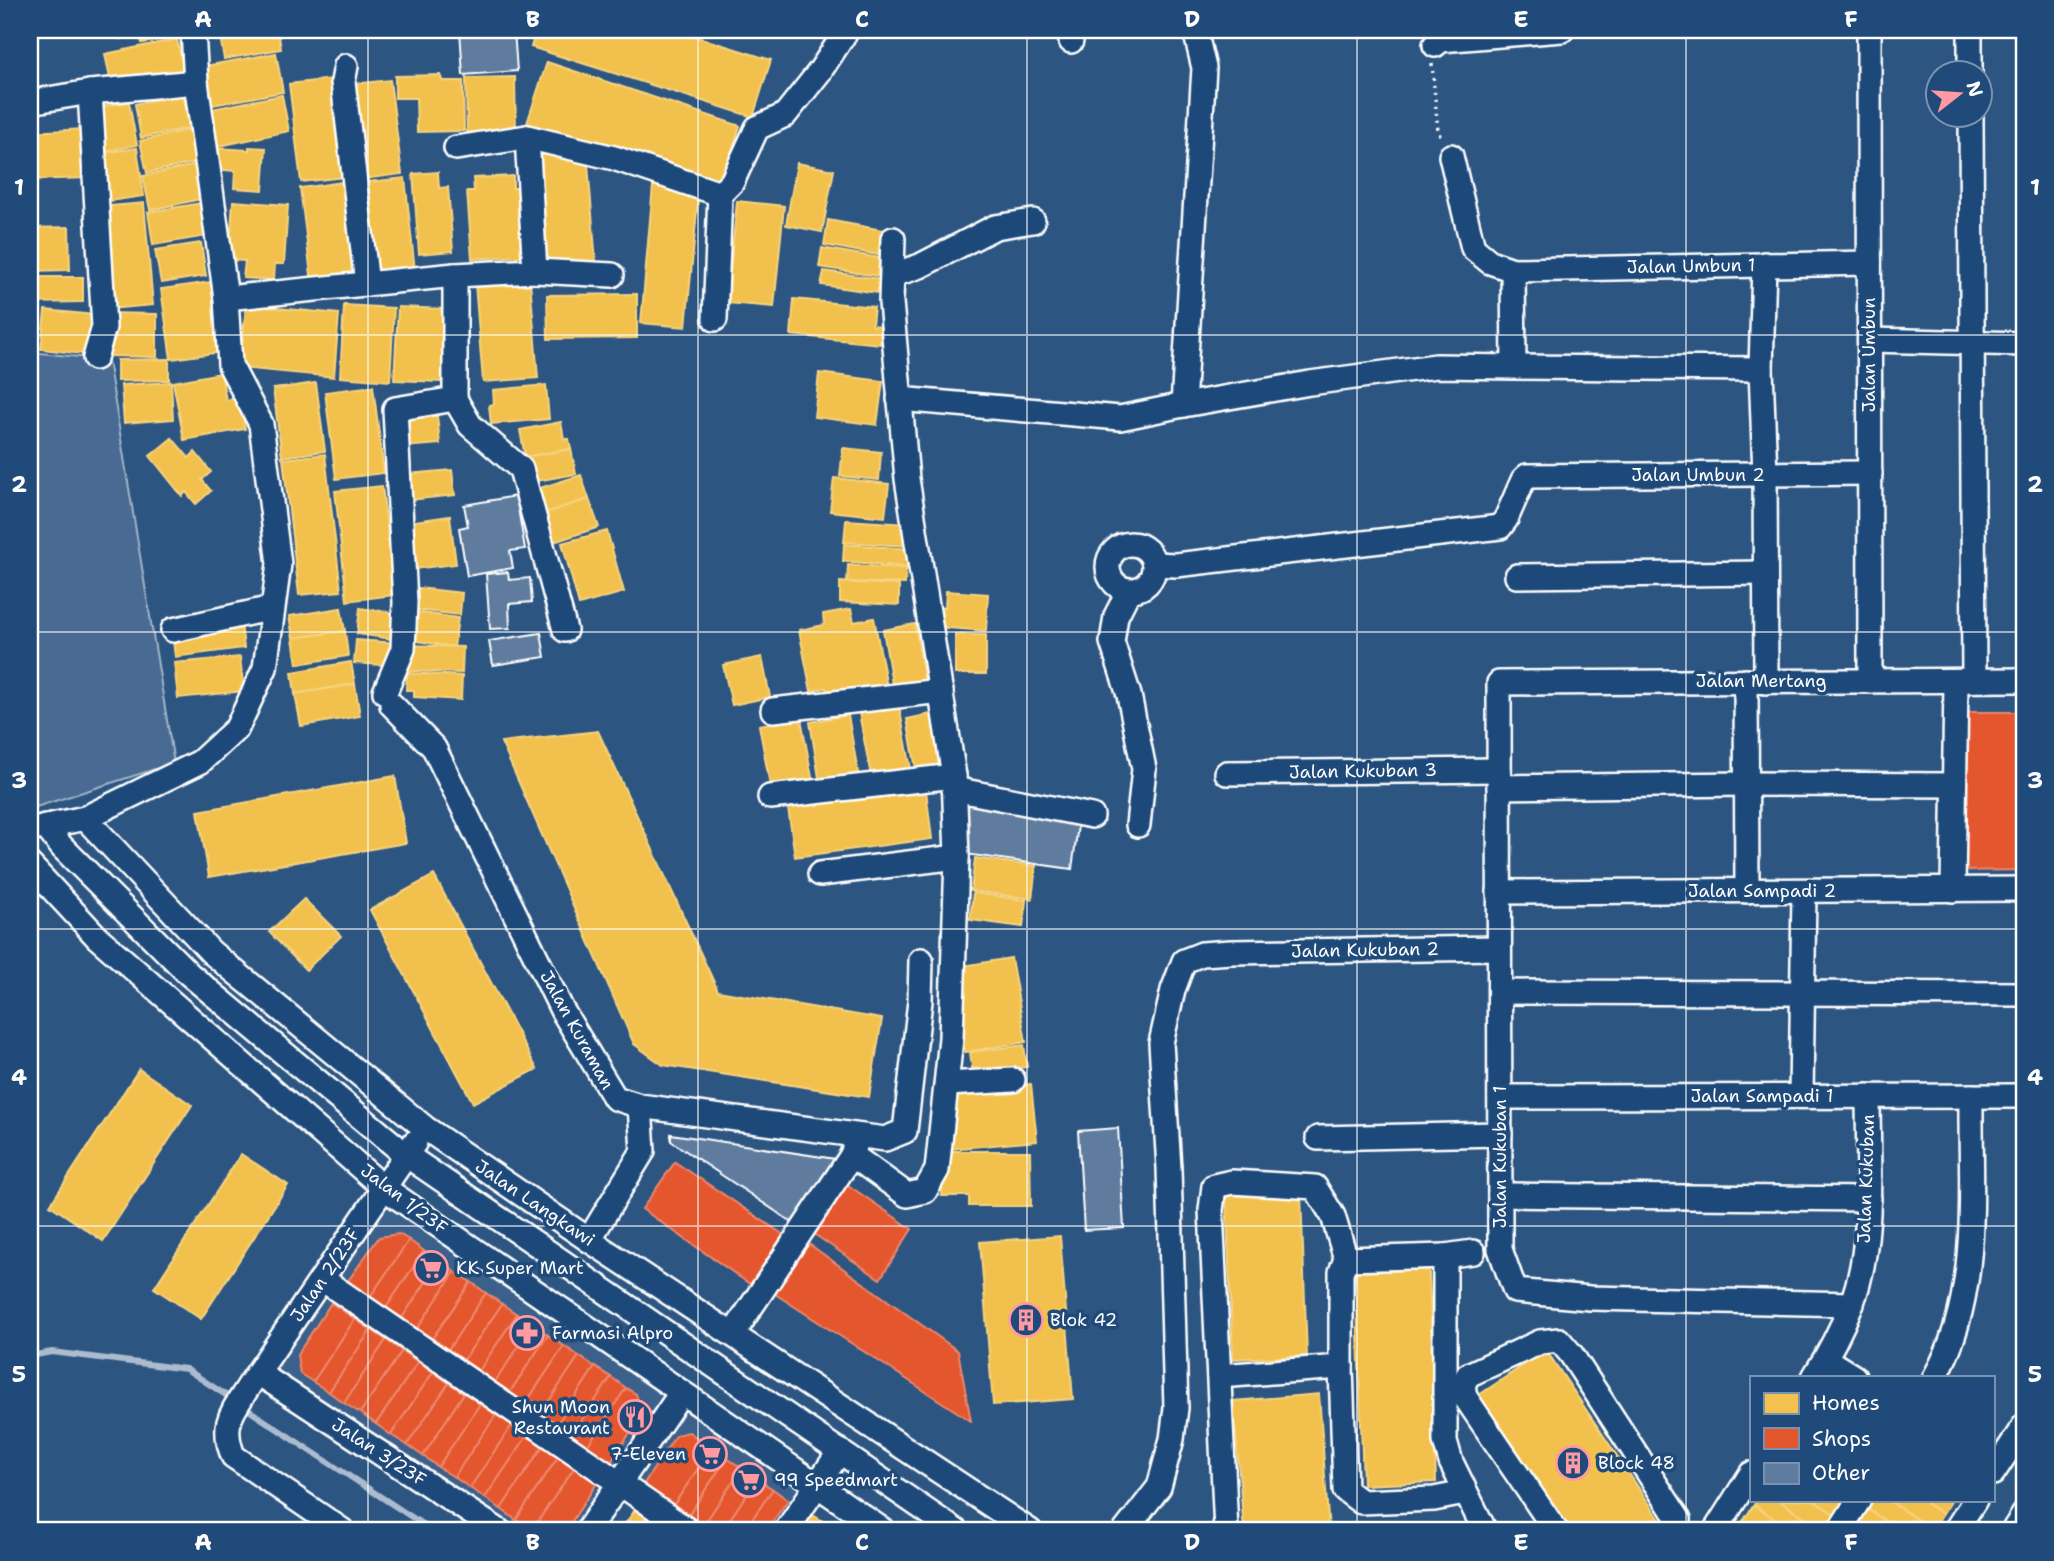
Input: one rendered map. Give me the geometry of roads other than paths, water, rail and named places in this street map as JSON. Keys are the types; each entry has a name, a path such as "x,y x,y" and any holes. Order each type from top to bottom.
{"street":[{"path":"37,828 85,818 200,762 237,728 265,668 279,564 261,424 229,365 226,298 196,82 193,30"},
{"path":"715,319 720,194 732,182 757,128 785,115 820,71 847,30"},
{"path":"1183,405 1204,68 1195,30"},
{"path":"1435,45 1441,40 1507,32 1562,30"},
{"name":"Jalan Umbun","path":"1869,30 1870,681"},
{"path":"1970,30 1970,60"},
{"path":"346,66 343,82 367,284"},
{"path":"30,102 90,92 196,82"},
{"path":"90,92 104,327 95,358"},
{"path":"1953,890 1955,785 1965,680 1972,343 1971,130"},
{"path":"456,148 527,137 614,158 720,194"},
{"path":"527,137 535,271"},
{"path":"1451,156 1473,248 1490,262 1513,270 1514,367"},
{"path":"892,275 920,266 995,227 1033,221"},
{"path":"733,1334 855,1145 907,1195 925,1191 937,1170 951,1038 957,856 954,783 907,479 891,302 893,239"},
{"name":"Jalan Umbun 1","path":"1513,270 1869,263"},
{"path":"1746,891 1746,784 1765,573 1761,369 1764,264"},
{"path":"226,298 455,275 535,271 612,275"},
{"path":"455,275 455,399 470,425 521,469 565,629"},
{"path":"1870,340 2024,344"},
{"path":"899,398 1120,418 1310,383 1436,366 1761,369"},
{"name":"Jalan Kuraman","path":"455,399 395,409 405,613 402,649 388,698 434,748 562,1010 615,1098 640,1106 855,1145 885,1139 905,1131 920,1001 921,960"},
{"name":"Jalan Umbun 2","path":"1154,564 1175,565 1500,527 1527,476 1870,473"},
{"path":"1135,544 1147,551 1154,564 1148,583 1129,590 1116,584 1108,571 1110,557 1114,551 1120,546 1135,544"},
{"path":"1517,576 1765,573"},
{"path":"1129,590 1116,616 1112,642 1129,695 1144,769 1139,825"},
{"path":"173,630 272,608"},
{"name":"Jalan Mertang","path":"1499,683 2024,680"},
{"name":"Jalan Kukuban 1","path":"1499,683 1500,1249 1515,1291 1590,1298 1852,1304"},
{"path":"773,710 941,691"},
{"name":"Jalan Kukuban 3","path":"1227,773 1746,784 1955,785"},
{"path":"770,797 954,783 1092,816"},
{"name":"Jalan Langkawi","path":"85,818 211,952 425,1128 589,1240 1030,1531"},
{"name":"Jalan Langkawi","path":"37,828 62,847 189,974 406,1155 956,1531"},
{"path":"820,874 957,856"},
{"name":"Jalan 1/23F","path":"30,865 97,937 384,1188 884,1531"},
{"name":"Jalan Sampadi 2","path":"1499,892 2024,889"},
{"path":"1801,1096 1804,891"},
{"name":"Jalan Kukuban 2","path":"1125,1531 1159,1487 1172,1439 1176,1408 1169,1168 1161,1043 1173,989 1184,961 1202,954 1231,951 1499,948"},
{"path":"1500,992 2024,995"},
{"path":"916,1036 951,1038"},
{"path":"948,1084 1013,1080"},
{"name":"Jalan Kukuban","path":"1819,1368 1852,1304 1862,1263 1869,1199 1868,1096"},
{"path":"1936,1376 1946,1357 1965,1293 1970,1230 1971,1096"},
{"name":"Jalan Sampadi 1","path":"1500,1097 2024,1096"},
{"path":"589,1240 643,1151 640,1106"},
{"name":"Jalan 2/23F","path":"336,1529 233,1456 227,1441 227,1422 254,1378 425,1128"},
{"path":"1318,1138 1500,1134"},
{"path":"1226,1531 1211,1210 1214,1186 1232,1182 1315,1187 1333,1216 1346,1259 1341,1272 1345,1490 1361,1502 1434,1499 1465,1493"},
{"path":"1500,1195 1869,1199"},
{"path":"1346,1259 1445,1256 1473,1252"},
{"path":"1445,1256 1445,1441 1451,1462 1485,1531"},
{"path":"322,1279 689,1531"},
{"path":"1556,1531 1465,1397 1463,1385 1468,1375 1480,1369 1540,1342 1559,1340 1571,1354 1679,1520 1674,1531"},
{"path":"1219,1376 1341,1367"},
{"path":"1819,1368 1850,1376"},
{"name":"Jalan 3/23F","path":"254,1378 499,1531"},
{"path":"587,1531 681,1393"},
{"path":"1994,1468 2024,1426"},
{"path":"786,1531 841,1451"},
{"path":"1715,1531 1750,1476"},
{"path":"1839,1531 1858,1502"},
{"path":"1955,1531 1974,1502"},
{"path":"2013,1531 2024,1514"}],"waterway":[{"path":"30,1356 52,1352 186,1369 433,1531"}],"place":[{"name":"KK Super Mart","path":"431,1268"},
{"name":"Blok 42","path":"1026,1320"},
{"name":"Farmasi Alpro","path":"527,1333"},
{"name":"Shun Moon Restaurant","path":"635,1417"},
{"name":"7-Eleven","path":"710,1454"},
{"name":"Block 48","path":"1573,1463"},
{"name":"99 Speedmart","path":"749,1480"}]}
